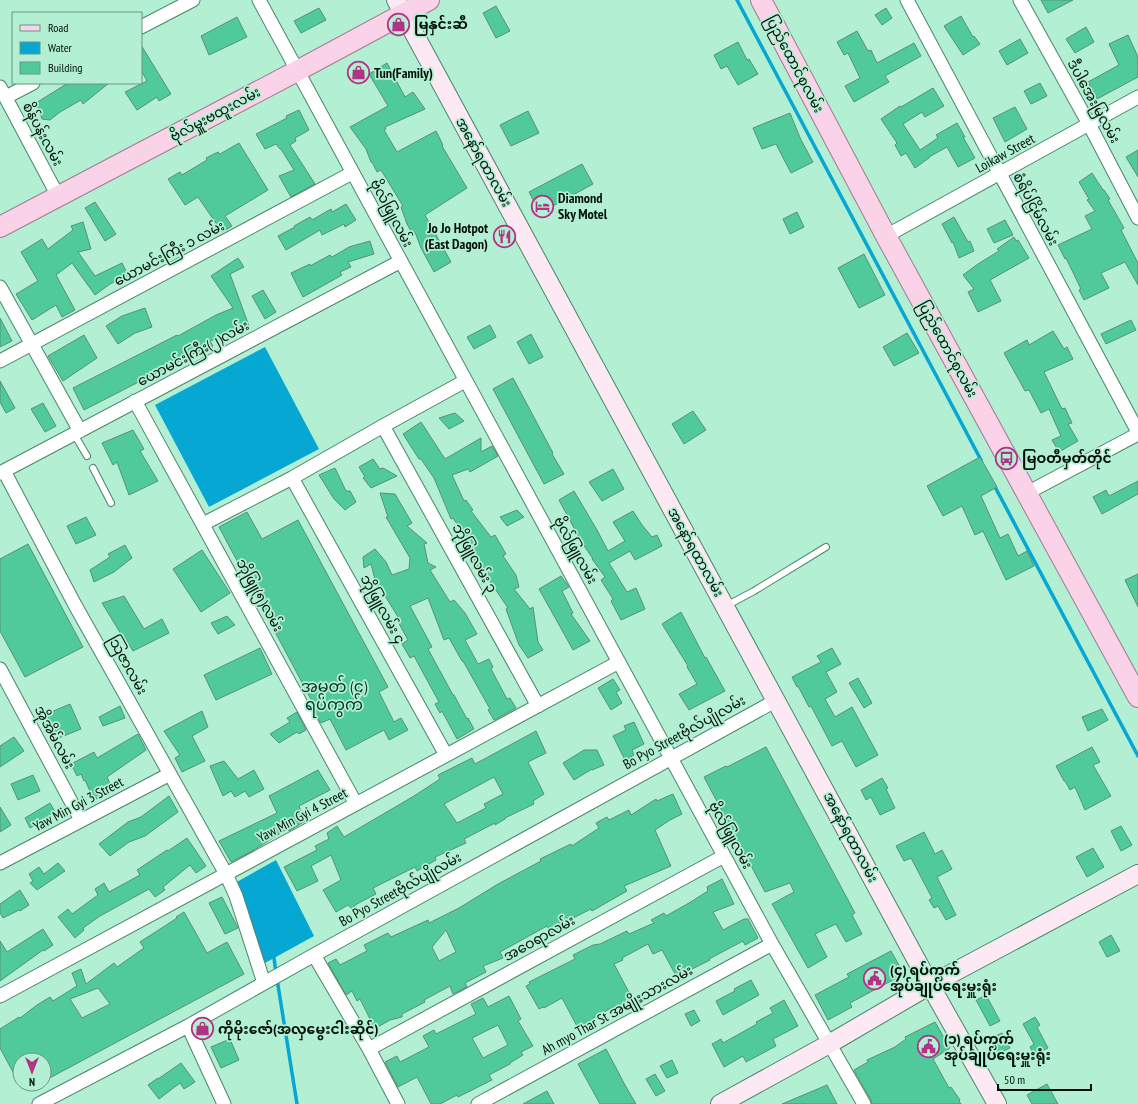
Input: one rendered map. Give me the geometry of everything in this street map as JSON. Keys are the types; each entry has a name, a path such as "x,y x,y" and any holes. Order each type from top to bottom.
{"main road":[{"name":"ဗိုလ်မှူးဗထူးလမ်း","path":"0,227 297,71 400,7 429,0"},
{"name":"ပြည်ထောင်စုလမ်း","path":"761,0 886,236 1138,697"},
{"name":"အနော်ရထာလမ်း","path":"400,7 777,700 930,985 997,1104"},
{"path":"720,1104 829,1044 930,985 1138,874"}],"street":[{"path":"142,26 193,0"},
{"name":"ဗိုလ်ဖြူလမ်း","path":"259,0 772,944 864,1104"},
{"name":"စံရိပ်ငြိမ်လမ်း","path":"907,0 1138,433"},
{"name":"ဒီပါအေးမြလမ်း","path":"1020,0 1089,124 1138,218"},
{"path":"3,92 30,84"},
{"name":"စိန်ပန်းလမ်း","path":"3,92 58,196"},
{"name":"Loikaw Street","path":"886,236 1138,97"},
{"name":"ယောမင်းကြီး ၁ လမ်း","path":"0,361 352,173"},
{"name":"ယောမင်းကြီး(၂)လမ်း","path":"2,472 401,261"},
{"path":"0,287 32,344 77,432"},
{"path":"202,524 292,478 465,381"},
{"name":"ဘိုဖြူ(၅)လမ်း","path":"135,401 356,804"},
{"name":"ဘိုဖြူလမ်း ၃","path":"383,426 538,706"},
{"path":"1027,493 1138,433"},
{"name":"သြဇာလမ်း","path":"2,472 226,874 238,900 264,983"},
{"name":"ဘိုဖြူလမ်း ၄","path":"292,478 446,756"},
{"name":"Yaw Min Gyi 4 Street","path":"0,996 619,662"},
{"name":"အိုအိမ်လမ်း","path":"0,669 81,820"},
{"name":"Bo Pyo Streetဗိုလ်ပျိုလမ်း","path":"39,1104 188,1026 777,700"},
{"name":"Yaw Min Gyi 3 Street","path":"0,863 170,774"},
{"name":"အဝေရာလမ်း","path":"369,1049 724,856"},
{"name":"Ah myo Thar St အမျိုးသားလမ်း","path":"478,1104 772,944"},
{"path":"314,955 369,1049 398,1104"},
{"path":"188,1026 224,1104"}],"lane":[{"path":"77,432 87,456"},
{"path":"93,468 111,503"},
{"path":"726,606 754,591 826,547"}],"water":[{"path":"265,347 319,449 209,507 155,405"},
{"path":"276,860 314,936 265,963 235,883"}],"building":[{"path":"1041,0 1073,0 1048,13"},
{"path":"496,6 510,31 496,38 483,13"},
{"path":"319,8 326,20 301,33 294,21"},
{"path":"886,8 892,18 882,25 875,15"},
{"path":"961,16 973,37 974,36 980,44 963,55 944,26"},
{"path":"237,17 247,37 209,55 201,36"},
{"path":"1086,27 1094,42 1075,53 1066,39"},
{"path":"857,31 868,51 871,50 877,63 914,43 921,56 885,76 889,82 854,102 845,86 860,78 848,53 844,55 837,42"},
{"path":"1128,35 1138,57 1138,77 1097,99 1088,82 1119,65 1109,44"},
{"path":"1020,39 1028,53 1007,65 999,51"},
{"path":"738,42 747,60 749,59 758,74 738,85 727,66 721,69 714,55"},
{"path":"142,47 171,94 159,101 157,97 137,110 125,92 147,81 142,72"},
{"path":"387,63 405,97 413,92 425,109 385,127 386,129 384,130 397,152 436,131 443,145 442,146 467,188 425,215 451,262 434,272 421,248 415,232 412,233 407,224 401,207 403,206 381,170 377,172 366,149 350,127 388,106 369,74"},
{"path":"1040,83 1047,96 1031,104 1024,91"},
{"path":"66,84 108,84 83,104 81,100 60,112 50,120 42,119 36,103"},
{"path":"933,88 944,106 925,117 922,112 903,124 920,150 938,138 936,135 957,123 975,158 958,167 947,147 929,157 915,168 906,153 901,156 895,145 897,143 881,119 900,106 901,107"},
{"path":"1015,107 1027,129 1005,142 993,118"},
{"path":"299,110 309,130 295,138 296,141 290,145 315,184 291,197 279,176 294,170 281,149 276,144 265,149 256,134"},
{"path":"528,111 539,133 511,146 500,125"},
{"path":"790,113 801,140 813,162 791,173 776,144 762,149 753,128"},
{"path":"239,143 268,190 225,216 232,226 222,232 198,197 185,205 168,179 180,172 182,175 207,160 206,158 218,152 220,154"},
{"path":"1138,150 1138,177 1126,157"},
{"path":"582,164 593,184 540,213 529,192"},
{"path":"1092,173 1110,199 1108,200 1124,228 1121,230 1138,263 1138,285 1125,262 1101,273 1109,288 1084,300 1079,290 1081,289 1058,245 1092,229 1085,216 1095,211 1087,200 1089,199 1079,182"},
{"path":"95,202 116,234 105,241 85,208"},
{"path":"346,204 356,220 345,227 344,224 322,235 320,230 286,250 278,236 310,217 312,220 331,209 332,212"},
{"path":"797,212 804,227 790,234 783,219"},
{"path":"954,217 968,242 970,241 974,251 959,258 953,242 952,243 942,224"},
{"path":"1005,220 1013,235 994,243 987,229"},
{"path":"83,222 91,249 78,252 95,276 122,263 128,275 110,284 95,295 72,263 56,275 75,310 62,317 56,305 32,320 16,294 38,281 21,252 42,239 48,249 73,230 71,226"},
{"path":"1014,237 1016,241 1018,240 1029,258 990,280 1001,301 978,312 968,292 974,289 963,275 999,251 997,249"},
{"path":"370,241 374,254 348,262 351,267 340,272 342,275 303,297 291,273 310,264 310,266 330,255 332,257 349,247"},
{"path":"864,254 885,295 859,308 838,268"},
{"path":"238,258 244,267 230,274 249,326 210,341 213,346 203,353 201,350 84,410 73,388 177,335 178,336 216,315 233,308 211,276"},
{"path":"263,290 276,312 265,319 252,296"},
{"path":"145,308 152,327 135,333 118,344 106,326 122,316"},
{"path":"0,318 12,341 0,347"},
{"path":"1131,320 1136,330 1106,344 1101,334"},
{"path":"490,325 496,337 474,349 467,337"},
{"path":"1053,331 1064,349 1067,347 1073,359 1044,372 1062,409 1065,408 1072,423 1068,424 1078,441 1059,452 1052,440 1061,436 1049,409 1041,413 1029,390 1025,391 1004,353 1027,340 1029,345"},
{"path":"907,333 919,353 894,366 883,347"},
{"path":"531,334 543,357 529,364 517,342"},
{"path":"84,335 97,358 63,381 48,356"},
{"path":"513,378 553,453 552,454 564,474 544,484 493,389"},
{"path":"0,381 15,408 6,413 0,402"},
{"path":"43,403 56,426 45,432 31,409"},
{"path":"693,411 706,430 684,444 672,424"},
{"path":"455,413 464,421 449,429 439,418"},
{"path":"421,422 445,459 481,438 481,452 492,446 498,456 470,472 468,469 452,475 464,501 466,500 473,510 471,511 491,537 495,535 506,554 503,556 516,575 519,587 514,589 530,609 533,607 538,642 543,650 528,658 519,645 506,609 508,608 489,580 488,581 483,567 478,570 471,545 453,518 451,519 434,478 421,459 419,459 403,434"},
{"path":"133,430 144,449 140,451 158,481 129,495 117,462 113,465 102,443"},
{"path":"980,457 997,487 981,496 1000,538 1008,534 1018,556 1027,551 1034,566 1006,580 983,531 975,535 962,506 943,516 927,486"},
{"path":"373,459 380,469 383,468 397,476 371,488 363,478 365,477 359,467"},
{"path":"335,468 346,491 350,491 356,502 345,510 334,499 319,475"},
{"path":"613,469 624,489 602,501 589,482"},
{"path":"1138,481 1138,494 1102,514 1093,497 1106,490 1109,496"},
{"path":"574,491 608,551 625,541 613,522 633,511 652,537 657,535 662,546 635,560 630,551 609,563 627,592 636,588 645,609 621,620 611,601 613,599 601,580 605,577 581,541 559,500"},
{"path":"380,493 395,494 412,523 407,526 427,543 424,544 428,563 436,567 430,570 450,602 454,600 465,613 477,634 465,640 478,664 489,659 493,667 491,669 507,699 510,698 516,708 494,720 488,710 490,709 449,638 444,640 428,598 410,606 432,647 428,649 453,695 474,729 457,739 442,711 440,713 435,704 439,702 414,656 410,658 402,644 408,640 396,618 398,617 379,586 377,587 371,564 364,568 363,557 375,549 386,562 392,575 409,569 410,558 386,517 388,517"},
{"path":"517,510 524,517 507,526 500,517"},
{"path":"247,512 262,539 298,520 388,687 379,692 394,722 401,718 408,730 389,740 384,730 346,750 330,719 321,723 310,704 313,703 219,527"},
{"path":"86,517 96,535 76,544 67,526"},
{"path":"28,544 83,647 25,677 0,631 0,559"},
{"path":"125,545 132,558 114,572 94,582 90,570 110,557 108,554"},
{"path":"202,550 230,593 201,612 173,569"},
{"path":"1138,574 1138,607 1125,580"},
{"path":"561,576 569,587 562,591 573,613 571,614 590,641 573,650 539,589"},
{"path":"124,596 144,629 162,619 169,633 133,651 102,603"},
{"path":"681,612 705,658 706,657 725,691 689,710 679,694 697,684 687,667 688,666 662,624"},
{"path":"227,616 235,625 218,634 211,623"},
{"path":"260,648 272,674 216,700 204,675"},
{"path":"832,648 841,664 826,672 837,692 825,699 835,717 852,707 878,755 856,767 842,741 832,746 811,706 809,707 792,677 821,662 817,656"},
{"path":"858,678 872,703 864,708 849,683"},
{"path":"613,679 620,690 616,692 622,703 611,710 598,688"},
{"path":"70,704 81,729 54,740 44,715"},
{"path":"120,706 125,718 103,726 99,717"},
{"path":"1102,709 1108,720 1088,731 1082,717"},
{"path":"202,711 208,727 192,736 205,761 182,772 175,758 180,755 164,731"},
{"path":"297,712 306,730 299,734 297,732 279,743 270,734 290,722 287,718"},
{"path":"634,722 644,744 632,750 634,755 625,760 613,736 626,730 624,726"},
{"path":"536,731 546,753 528,762 544,794 533,801 534,804 505,818 495,825 495,823 464,839 466,843 435,857 436,860 417,871 415,867 373,888 376,894 355,905 353,910 348,905 336,912 323,890 341,880 331,855 311,866 318,881 297,891 284,867 317,850 315,846 329,839 327,833 337,826 344,837 440,779 438,775 472,758 475,764","holes":["494,777 503,794 484,804 486,808 457,823 444,804"]},
{"path":"138,734 146,750 107,777 113,791 94,800 85,780 84,781 81,774 77,776 71,764 94,752 97,758"},
{"path":"14,737 24,751 0,767 0,746"},
{"path":"766,747 855,913 852,915 862,934 846,942 836,924 815,934 827,957 808,968 772,904 794,892 790,883 765,892 704,777"},
{"path":"1092,747 1100,762 1093,765 1111,796 1085,810 1075,787 1070,790 1056,766"},
{"path":"584,750 597,750 604,765 592,769 574,780 563,763"},
{"path":"224,761 238,779 254,770 264,789 249,797 245,791 235,797 231,791 223,796 210,766"},
{"path":"318,770 330,790 299,806 305,821 289,831 287,829 254,850 231,862 219,841 277,813 269,796"},
{"path":"33,775 40,791 18,800 11,784"},
{"path":"882,778 888,788 886,789 895,808 880,815 871,797 866,800 861,790"},
{"path":"673,794 682,814 655,830 671,866 624,886 627,891 592,911 591,909 563,923 551,934 547,926 500,952 503,958 483,966 486,972 465,983 467,987 453,994 450,986 424,1000 425,1002 402,1014 402,1017 390,1020 376,1028 374,1027 360,999 357,1001 352,991 346,995 328,963 336,959 340,965 367,951 364,945 388,933 391,937 428,920 429,923 459,908 498,884 541,861 540,859 571,844 572,846 599,828 596,823 607,817 609,820 629,810 631,815 656,799 657,801","holes":["446,930 456,952 439,961 432,947"]},
{"path":"169,796 178,812 145,836 129,842 110,856 99,844 128,822 141,817"},
{"path":"50,803 55,812 30,828 25,818"},
{"path":"0,807 11,825 0,832"},
{"path":"1121,826 1132,845 1121,851 1111,831"},
{"path":"924,832 935,854 942,850 952,869 937,877 956,915 946,920 938,906 934,908 929,900 932,898 911,858 904,861 896,846"},
{"path":"187,838 206,866 196,873 190,865 163,887 165,890 155,897 149,889 100,916 83,928 84,930 75,938 58,917 68,909 72,914 98,895 95,889 104,883 109,892 140,875 137,870"},
{"path":"1093,848 1104,867 1087,877 1076,857"},
{"path":"58,863 65,871 37,890 30,883 33,881 29,874 39,867 44,874"},
{"path":"722,879 734,904 713,912 723,930 744,919 748,919 758,938 745,945 743,941 709,959 710,960 688,971 690,975 679,981 662,950 653,954 648,944 614,964 633,1000 617,1008 615,1006 593,1018 594,1020 578,1028 562,998 544,1008 539,1009 526,986 530,984 529,982 575,959 573,955 593,945 600,944 627,931 629,934 654,923 651,920 664,913 666,916 689,903 708,891 707,887"},
{"path":"20,890 29,905 20,911 19,910 3,918 0,913 0,904"},
{"path":"222,897 238,928 225,934 209,903"},
{"path":"184,912 207,953 227,942 244,974 52,1077 52,1052 12,1052 12,1070 0,1048 0,1029 19,1017 20,1018 50,997 53,1001 77,986 72,973 81,969 86,984 114,963 117,967 144,948 140,942 177,918 176,917","holes":["98,988 110,1004 82,1018 70,999"]},
{"path":"43,929 53,945 44,951 43,950 0,981 0,941 7,952"},
{"path":"1111,935 1120,951 1107,957 1099,942"},
{"path":"891,951 904,974 850,1003 852,1007 828,1020 815,995 849,977 847,974"},
{"path":"751,980 759,995 723,1015 716,1001 735,991 734,989"},
{"path":"986,995 1000,1021 990,1026 976,1000"},
{"path":"509,996 521,1019 518,1021 533,1046 521,1052 523,1055 510,1064 489,1075 492,1080 440,1104 431,1104 417,1077 398,1087 385,1062 397,1056 400,1062 429,1047 423,1036 434,1030 436,1034 476,1014 471,1004 483,998 488,1007","holes":["498,1025 508,1045 483,1058 472,1038"]},
{"path":"784,1000 798,1026 773,1039 776,1046 746,1062 743,1056 724,1067 712,1044 721,1039 723,1043 757,1024 756,1022 773,1013 770,1008"},
{"path":"694,1010 700,1021 691,1026 685,1014"},
{"path":"1035,1017 1040,1025 1037,1027 1048,1048 1034,1055 1030,1047 1034,1044 1023,1024"},
{"path":"935,1022 950,1048 933,1059 949,1088 951,1087 961,1104 872,1104 854,1070 868,1062 867,1060 895,1047 906,1039 905,1037"},
{"path":"1002,1033 1010,1048 997,1054 989,1039"},
{"path":"230,1039 239,1060 221,1068 211,1047"},
{"path":"606,1049 636,1104 600,1104 578,1064"},
{"path":"672,1060 678,1073 667,1078 660,1066"},
{"path":"181,1063 195,1082 184,1089 180,1083 159,1099 148,1085"},
{"path":"655,1074 665,1091 656,1096 646,1079"},
{"path":"1047,1084 1058,1104 1032,1104 1027,1095"},
{"path":"827,1085 837,1104 782,1104"},
{"path":"547,1091 554,1104 523,1104"}],"waterway":[{"path":"737,0 981,460"},
{"path":"994,485 1138,756"},
{"path":"274,958 276,973"},
{"path":"277,979 297,1104"}],"place":[{"name":"မြနှင်းဆီ","path":"399,24"},
{"name":"Tun(Family)","path":"359,73"},
{"name":"Diamond Sky Motel","path":"542,206"},
{"name":"Jo Jo Hotpot (East Dagon)","path":"504,236"},
{"name":"မြဝတီမှတ်တိုင်","path":"1006,458"},
{"name":"(၄) ရပ်ကွက် အုပ်ချုပ်ရေးမှူးရုံး","path":"874,978"},
{"name":"ကိုမိုးဇော်(အလှမွေးငါးဆိုင်)","path":"203,1029"},
{"name":"(၁) ရပ်ကွက် အုပ်ချုပ်ရေးမှူးရုံး","path":"928,1047"}],"district":[{"name":"အမှတ် (၄) ရပ်ကွက်","path":"334,695"}]}
